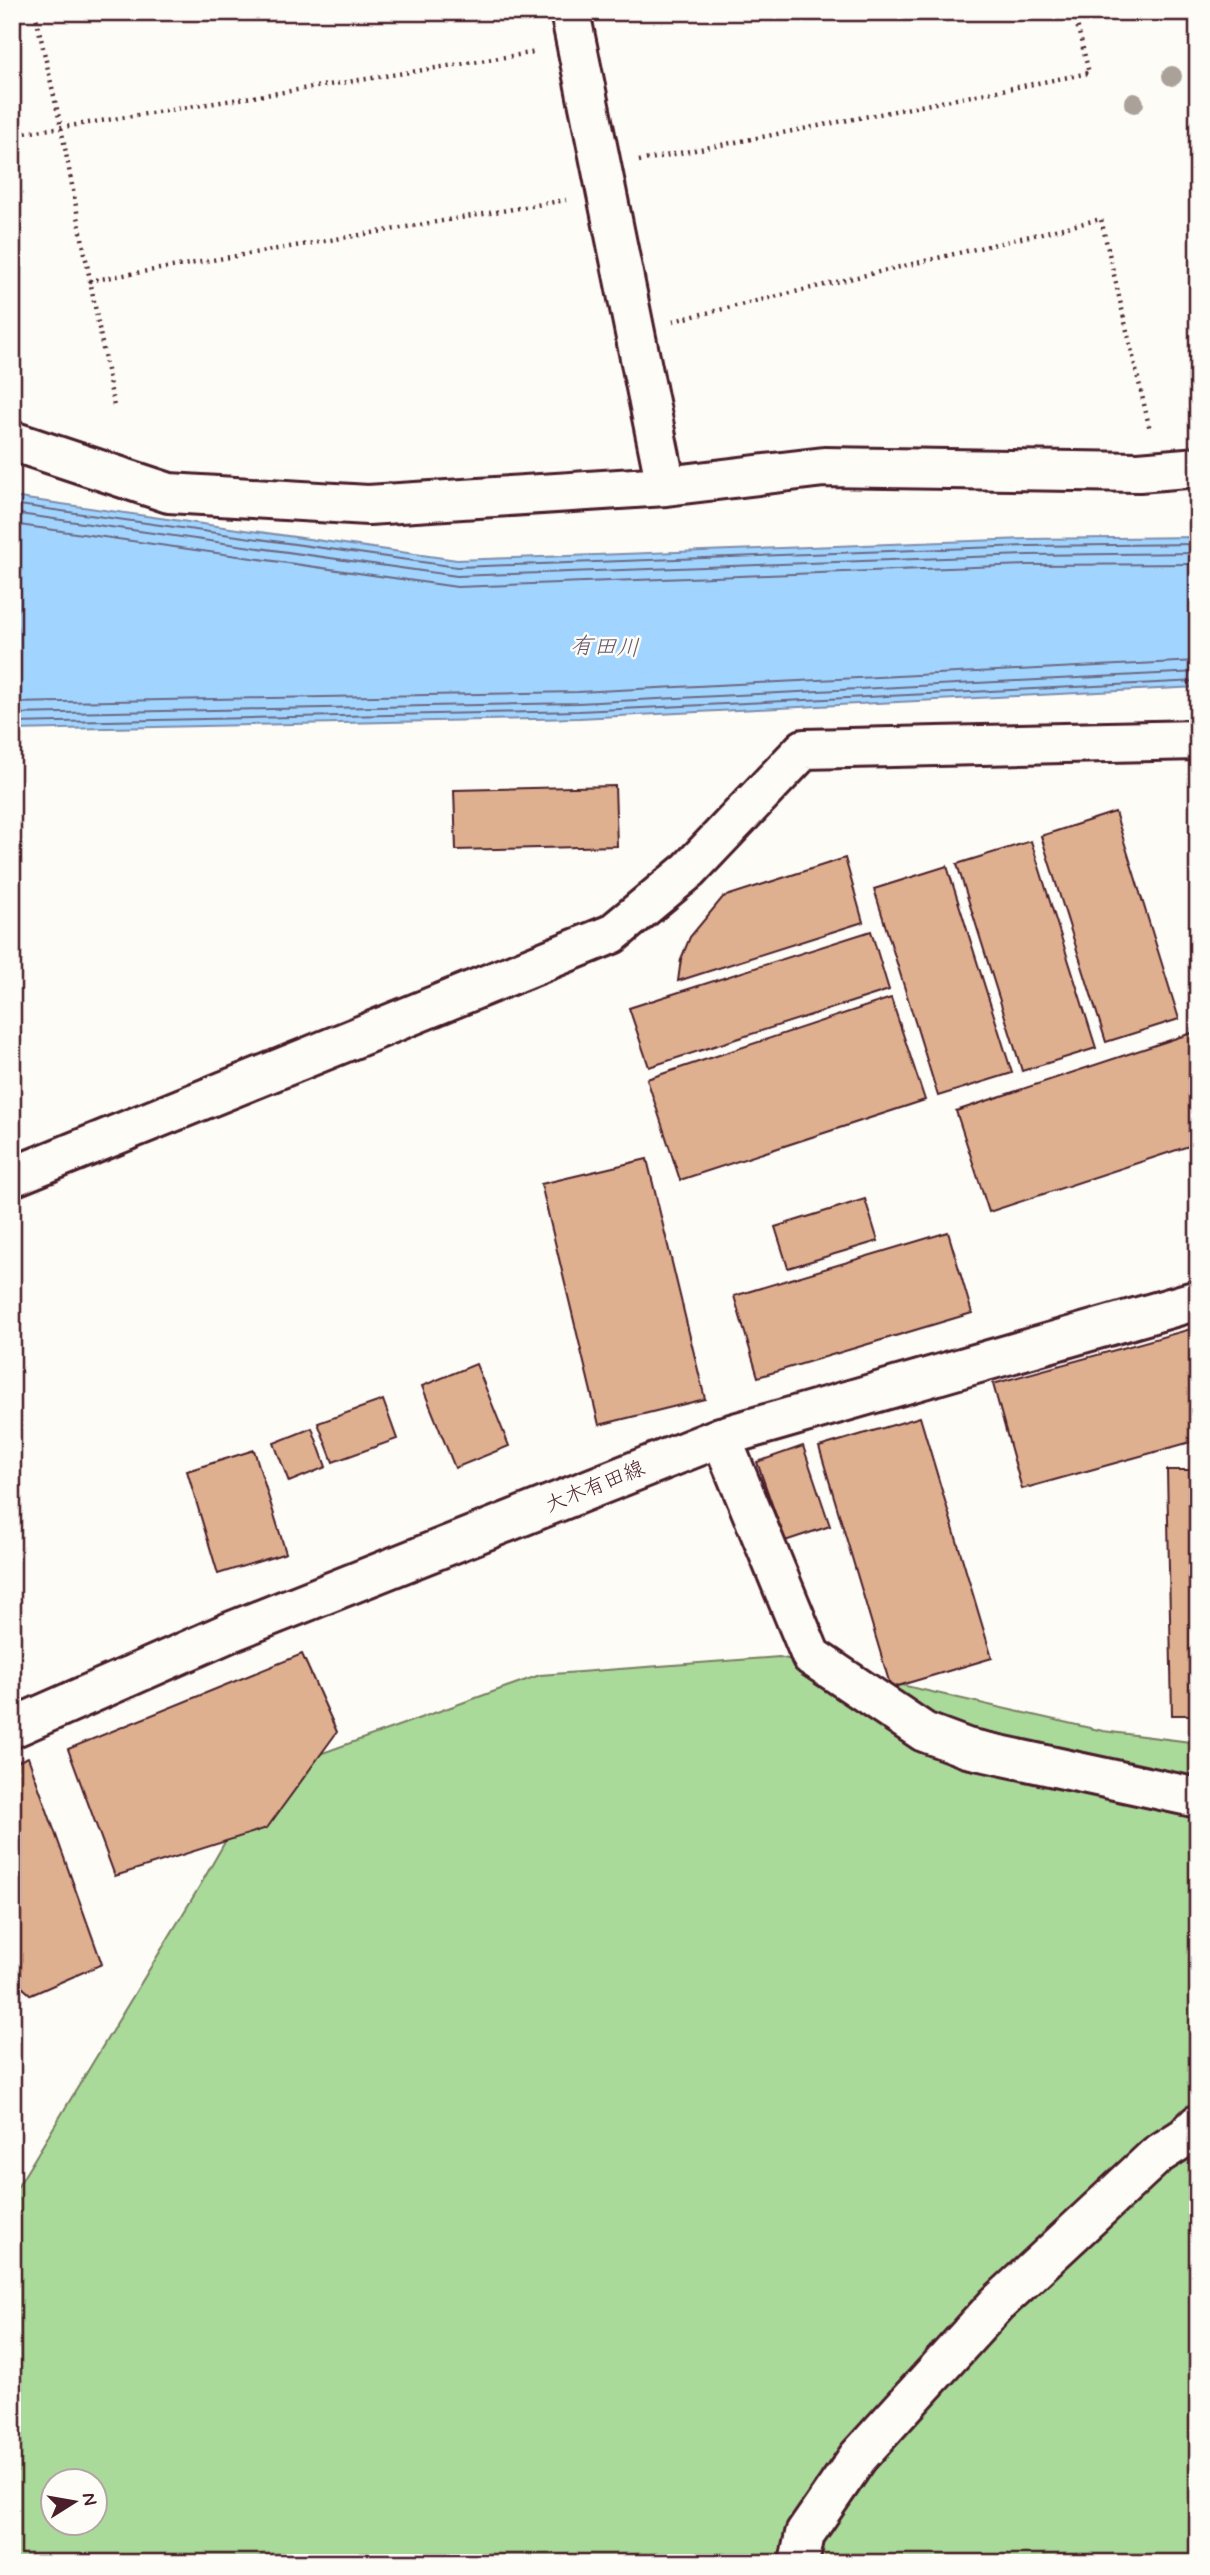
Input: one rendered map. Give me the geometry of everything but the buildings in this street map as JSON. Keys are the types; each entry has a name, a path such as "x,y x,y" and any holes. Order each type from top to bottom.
{"street":[{"path":"570,12 666,486"},
{"path":"12,441 169,493 368,505 666,486 824,467 1139,472 1198,467"},
{"path":"12,1177 612,934 689,870 804,749 1198,740"},
{"name":"大木有田線","path":"12,1728 230,1632 721,1437 1198,1300"},
{"path":"721,1437 811,1656 924,1732 967,1748 1198,1798"},
{"path":"799,2563 805,2534 858,2457 950,2355 997,2304 1136,2173 1185,2137 1198,2124"}],"path":[{"path":"35,12 61,127 114,407"},
{"path":"632,163 1089,73 1074,12"},
{"path":"12,135 541,52"},
{"path":"89,281 571,199"},
{"path":"662,324 1101,219 1153,443"}],"green space":[{"path":"779,1657 1103,1731 1198,1743 1198,2563 12,2563 12,2196 198,1889 264,1774 540,1675"}],"water":[{"name":"有田川","path":"12,497 457,560 1027,539 1198,537 1198,687 579,718 12,730"}]}
